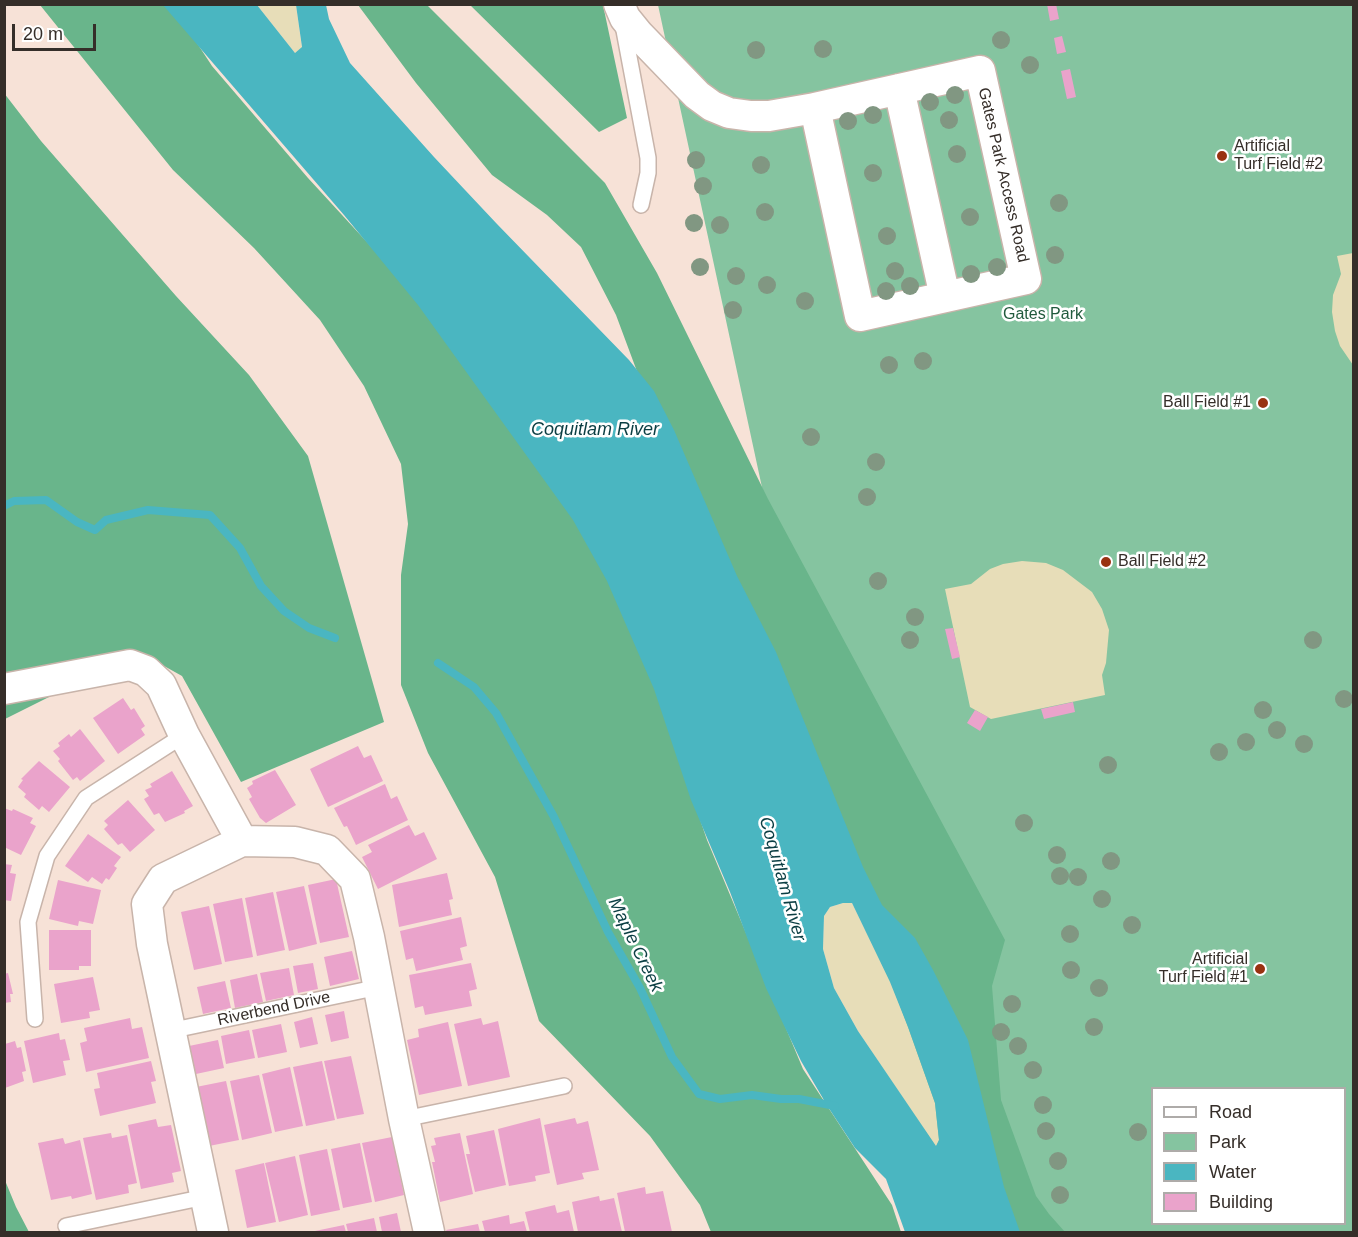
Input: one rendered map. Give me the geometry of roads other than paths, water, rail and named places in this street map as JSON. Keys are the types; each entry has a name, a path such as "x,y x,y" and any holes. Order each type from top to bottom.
{"street":[{"name":"Gates Park Access Road","path":"619,4 625,18 638,34 697,95 712,106 729,113 768,116 815,108 980,71 1026,279 860,316 815,108"},
{"path":"899,89 945,297"},
{"path":"4,689 130,665 146,671 160,685 184,735 242,841"},
{"path":"213,1233 152,944 147,904 163,879 242,841 295,842 327,850 355,879 429,1233"}],"lane":[{"path":"619,4 648,158 648,173 641,205"},
{"path":"35,1019 28,922 47,856 86,798 184,735"},
{"name":"Riverbend Drive","path":"170,1031 379,987"},
{"path":"404,1119 564,1086"},
{"path":"66,1226 205,1197"}],"water":[{"name":"Coquitlam River","path":"163,5 257,5 295,53 302,47 296,5 326,5 329,19 350,63 434,157 629,360 654,391 674,430 737,576 776,652 863,867 882,905 915,938 968,1040 1004,1187 1020,1232 905,1232 886,1179 855,1148 828,1107 801,1061 766,988 730,892 691,800 654,689 607,581 573,520 418,305 344,215","holes":["852,903 890,982 935,1103 939,1140 936,1146 858,1031 834,988 823,949 824,916 830,907"]}],"waterway":[{"name":"Maple Creek","path":"4,506 14,501 46,500 77,522 95,530 106,520 148,510 210,515 240,548 261,586 284,611 309,628 335,638"},
{"name":"Maple Creek","path":"438,663 474,687 496,713 554,817 608,932 640,988 672,1057 699,1094 720,1099 752,1095 799,1099 835,1106"}],"place":[{"name":"Artificial Turf Field #2","path":"1222,156"},
{"name":"Ball Field #1","path":"1263,403"},
{"name":"Ball Field #2","path":"1106,562"},
{"name":"Artificial Turf Field #1","path":"1260,969"}],"park label":[{"name":"Gates Park","path":"1043,315"}]}
